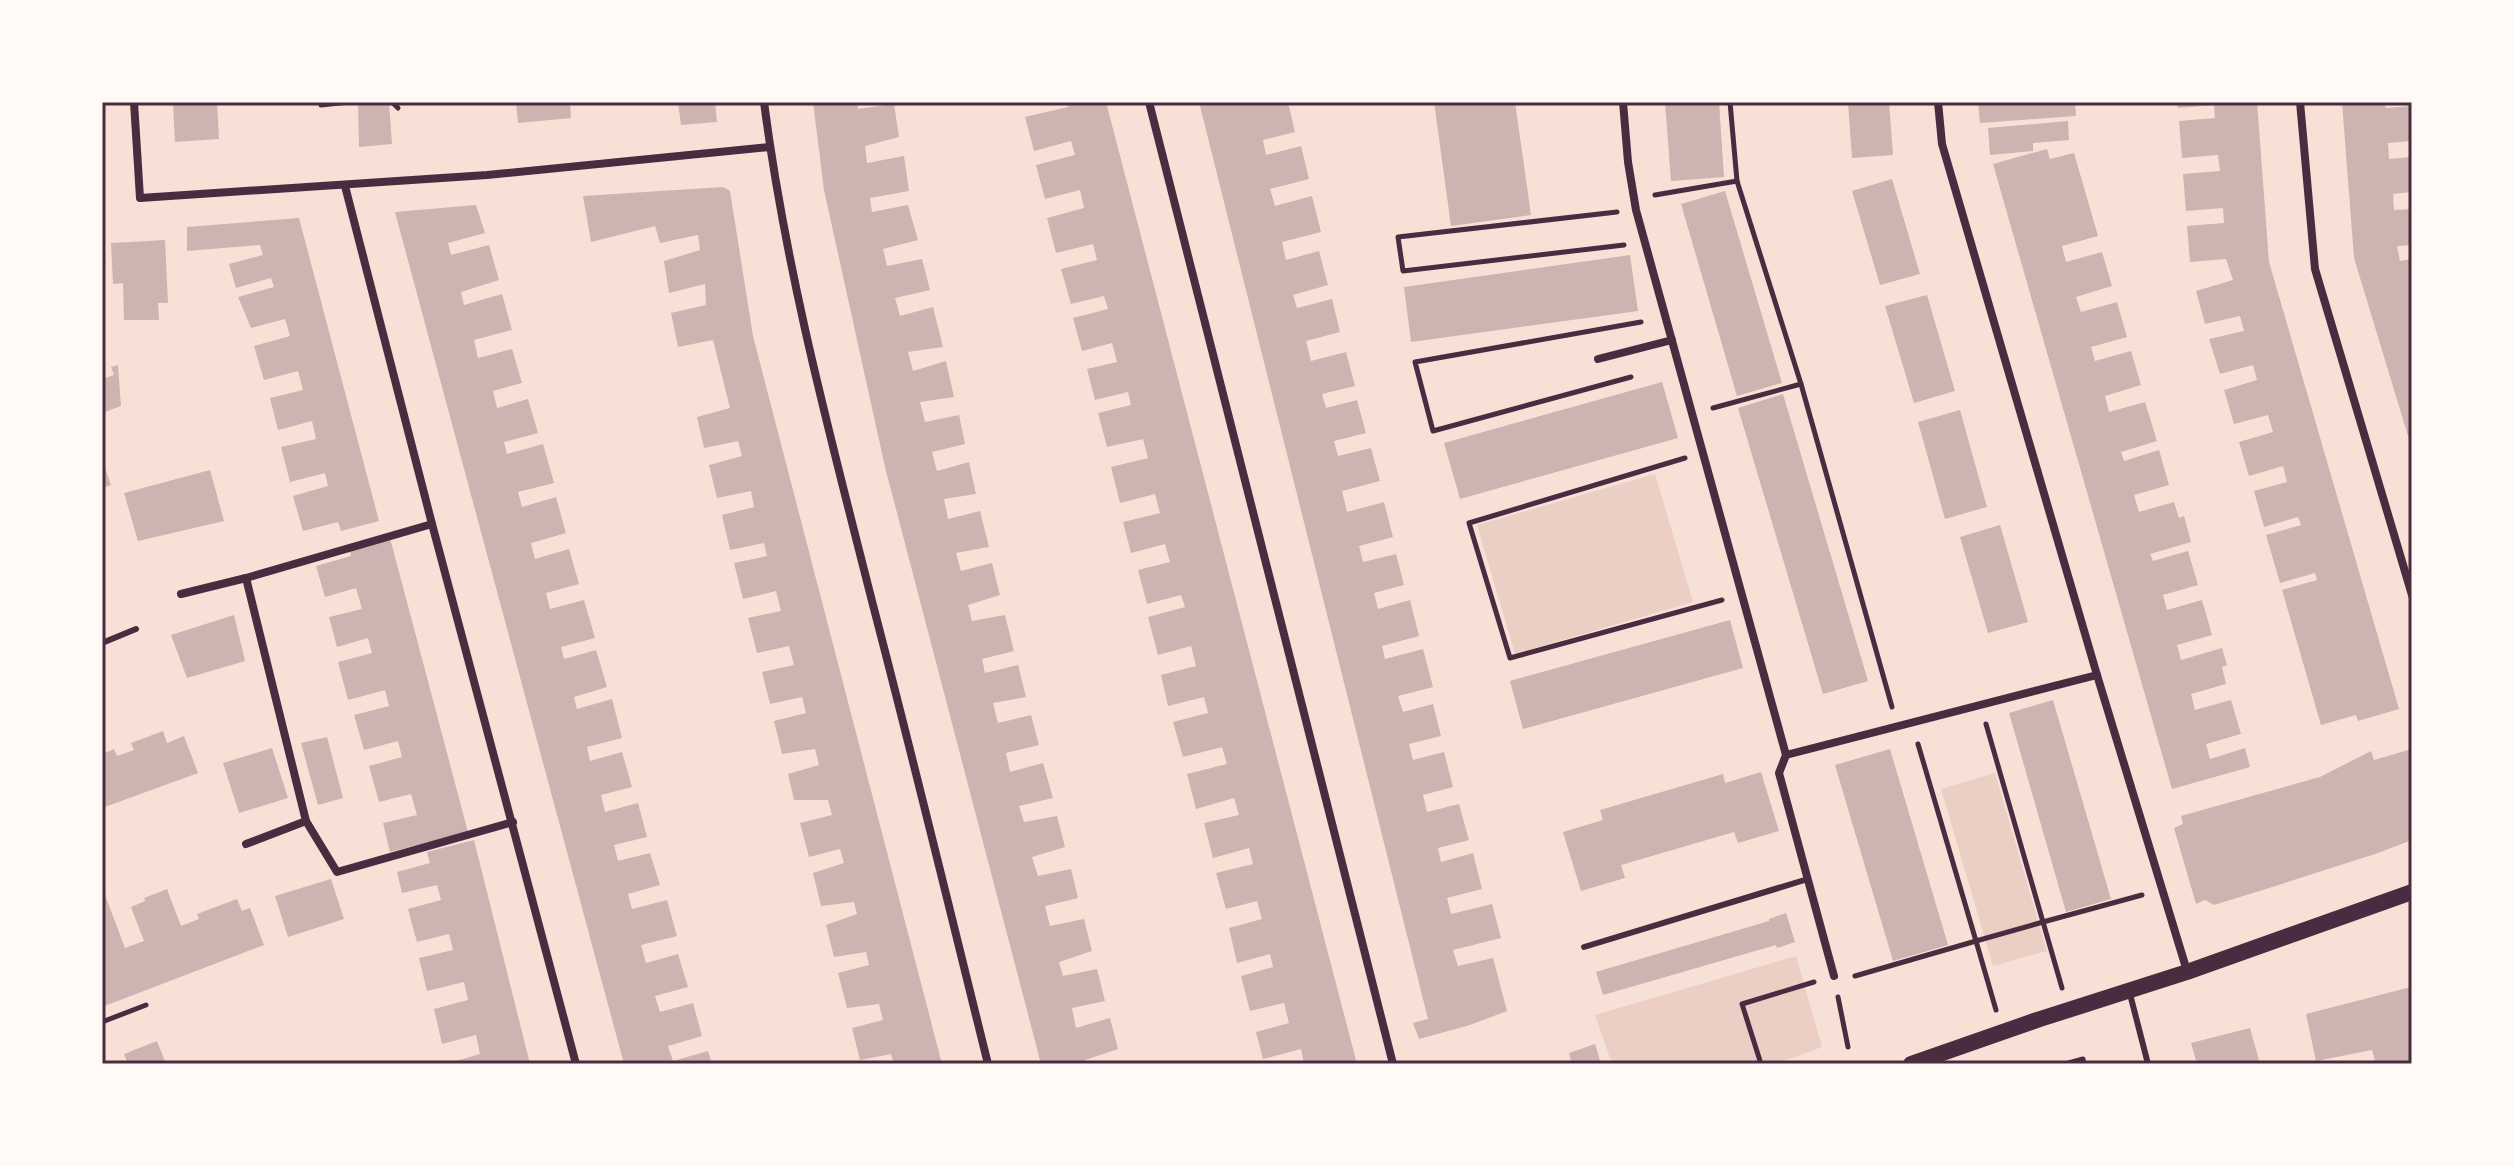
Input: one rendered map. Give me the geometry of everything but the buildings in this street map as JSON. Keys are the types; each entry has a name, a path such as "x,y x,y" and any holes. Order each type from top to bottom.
{"main road":[{"path":"1911,1064 2187,972 2412,892"}],"street":[{"path":"134,102 140,198 487,175 770,147"},
{"path":"764,102 792,274 820,398 988,1064"},
{"path":"1149,102 1393,1064"},
{"path":"1623,102 1636,210 1786,755 1779,773 1834,979"},
{"path":"1938,102 1942,144 2187,972"},
{"path":"2300,102 2315,269 2412,595"},
{"path":"345,186 576,1064"},
{"path":"1598,359 1672,340"},
{"path":"181,594 432,524"},
{"path":"246,578 306,821 337,872 513,822"},
{"path":"1786,755 2097,675"},
{"path":"246,844 306,821"}],"lane":[{"path":"102,643 136,629"},
{"path":"1584,947 1808,879"},
{"path":"2129,991 2148,1064"}],"path":[{"path":"322,106 349,102"},
{"path":"392,102 398,108"},
{"path":"1730,102 1737,181 1801,384 1898,728"},
{"path":"1634,199 1737,181"},
{"path":"1636,210 1398,237 1403,271 1645,242"},
{"path":"1632,376 1433,431 1415,362 1666,318"},
{"path":"1692,414 1801,384"},
{"path":"1703,453 1469,523 1510,658 1742,595"},
{"path":"1980,706 2060,981"},
{"path":"1913,723 1994,1003"},
{"path":"1848,1047 1834,979 2162,889"},
{"path":"1761,1064 1742,1004 1805,985"},
{"path":"102,1022 146,1005"},
{"path":"2065,1064 2084,1062"}],"shaded area":[{"path":"1655,474 1693,602 1515,654 1477,525"},
{"path":"1995,773 2047,951 1993,966 1941,789"},
{"path":"1796,956 1822,1047 1775,1064 1612,1064 1595,1015"}]}
